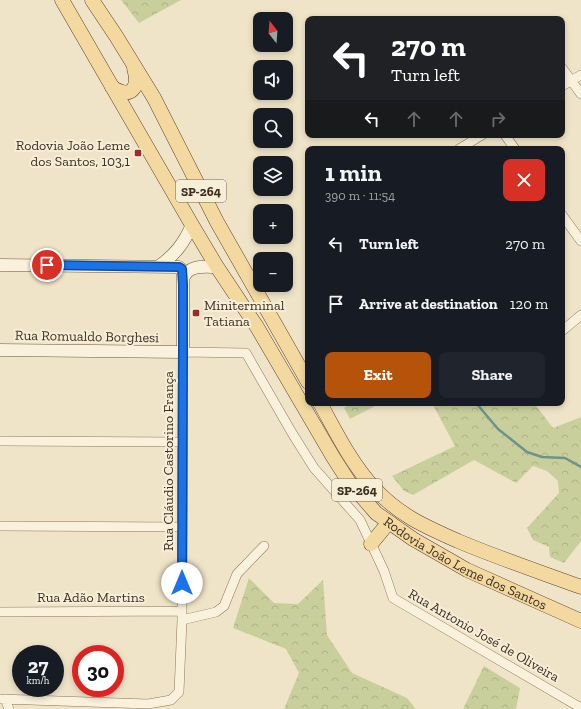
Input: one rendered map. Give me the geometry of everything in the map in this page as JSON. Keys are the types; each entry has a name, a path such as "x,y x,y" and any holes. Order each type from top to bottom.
{"main road":[{"name":"Rodovia João Leme dos Santos","path":"62,0 192,225 257,327 333,457 350,482 376,513 413,539 467,570 581,621"},
{"name":"SP-264","path":"92,0 154,98 202,194 237,259 305,377"},
{"path":"112,87 120,92 127,92 134,88 137,83 131,61"},
{"name":"Rodovia João Leme dos Santos","path":"322,406 356,468 373,488 402,514 418,523 480,550 581,587"},
{"path":"371,544 388,522"}],"street":[{"path":"565,72 581,94"},
{"path":"565,84 581,75"},
{"path":"464,146 477,138"},
{"path":"565,219 581,242"},
{"path":"159,266 171,258 180,248 187,238 192,225"},
{"path":"0,265 159,266 181,273 196,267 218,267"},
{"name":"Rua Cláudio Castorino França","path":"147,706 171,700 179,692 182,615 183,442 181,273"},
{"path":"565,328 581,315"},
{"name":"Rua Romualdo Borghesi","path":"0,350 246,353"},
{"name":"Rua Antonio José de Oliveira","path":"246,353 292,433 311,462 360,520 384,571 393,598 581,708"},
{"path":"0,441 183,442"},
{"path":"0,526 182,527"},
{"name":"Rua Adão Martins","path":"0,612 182,615 216,612 224,606 237,574 264,546"},
{"path":"8,709 3,699 147,706"}],"green space":[{"path":"121,0 181,0 139,23"},
{"path":"346,406 375,406 350,419 344,408"},
{"path":"434,406 536,406 553,428 581,417 581,541 564,563 550,557 549,547 533,540 527,528 559,493 558,481 547,471 533,466 516,483 474,460 413,495 404,491 392,476 455,446"},
{"path":"249,578 274,603 298,604 323,580 327,635 352,673 407,698 416,709 284,709 299,673 286,649 233,628"},
{"path":"484,666 520,688 516,709 463,709"}],"waterway":[{"path":"479,406 498,429 527,452 542,457 565,458 581,467"}],"place":[{"name":"Rodovia João Leme dos Santos, 103,1","path":"138,153"},
{"name":"Miniterminal Tatiana","path":"196,313"}],"route":[{"path":"47,265 153,266 179,267 182,269 182,583"}]}
